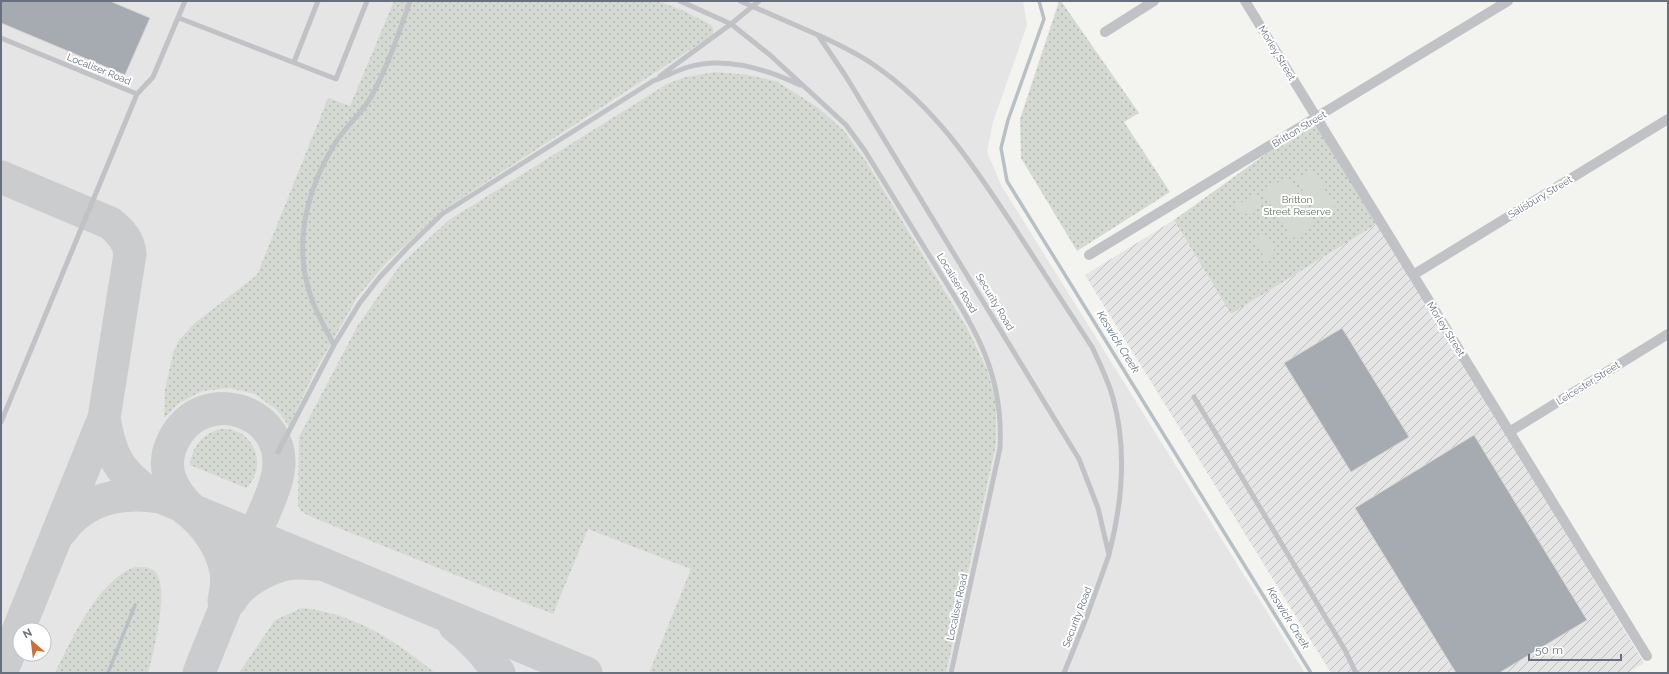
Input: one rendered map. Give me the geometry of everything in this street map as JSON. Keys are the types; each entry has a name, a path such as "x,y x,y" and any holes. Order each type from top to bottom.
{"street":[{"path":"1105,32 1154,1"},
{"name":"Morley Street","path":"1245,1 1508,432 1647,656"},
{"name":"Britton Street","path":"1089,255 1508,1"},
{"name":"Salisbury Street","path":"1412,275 1668,119"},
{"name":"Leicester Street","path":"1508,432 1668,334"}],"lane":[{"name":"Localiser Road","path":"1,38 136,94 153,77 185,1"},
{"path":"294,62 318,1"},
{"path":"179,18 336,79 368,1"},
{"path":"334,345 313,303 308,287 302,254 305,218 319,174 327,156 336,140 371,97 394,46 410,1"},
{"name":"Localiser Road","path":"680,1 731,24 770,55 846,125 865,151 969,320 984,350 993,376 999,403 1001,426 1000,448 951,673"},
{"path":"740,1 818,35 875,65 911,95 944,128 973,164 1092,348 1104,371 1113,397 1117,417 1121,455 1117,524 1109,555"},
{"path":"278,452 334,345 359,304 379,278 442,214 653,81 731,24 759,1"},
{"name":"Security Road","path":"818,35 846,75 1066,436 1079,459 1089,482 1098,508 1109,555 1088,616 1064,673"},
{"path":"653,81 685,68 718,63 761,69 805,88"},
{"path":"1,422 136,94"},
{"path":"1194,397 1345,650 1356,673"}],"shaded area":[{"path":"1,1 1023,1 1027,25 993,122 987,152 1001,185 1305,673 1,673"},
{"path":"1174,220 1231,314 1380,222 1644,663 1628,673 1331,673 1085,275"}],"green space":[{"path":"394,1 658,1 684,11 711,25 713,35 443,210 385,264 358,296 315,371 289,426 277,410 255,394 229,388 202,391 179,403 164,418 165,390 173,353 179,340 195,323 257,275 328,98 350,106"},
{"path":"1059,1 1061,1 1139,113 1124,122 1170,192 1077,251 1021,158 1020,119"},
{"path":"715,72 748,75 776,81 817,107 844,131 867,163 968,330 988,372 996,404 996,444 946,673 649,673 691,569 588,529 553,614 309,516 301,511 298,505 299,437 358,325 401,264 449,220 667,84 686,77"},
{"name":"Britton Street Reserve","path":"1316,118 1380,222 1231,314 1174,220"},
{"path":"1312,169 1335,206 1318,216 1295,179"},
{"path":"1287,177 1316,224 1292,239 1263,191"},
{"path":"1257,193 1260,202 1253,213 1245,214 1238,210 1235,206"},
{"path":"1262,235 1271,240 1274,248 1273,254 1266,260 1253,239"},
{"path":"220,429 233,430 242,434 254,447 257,464 256,473 246,488 190,465 193,452 199,442 208,434"},
{"path":"135,567 147,567 153,570 158,577 161,588 160,619 148,673 55,673 78,628 98,597 122,574"},
{"path":"302,608 340,616 373,630 405,650 435,673 239,673 275,620"}],"building":[{"path":"1,1 110,1 150,18 125,75 1,23"},
{"path":"1342,328 1409,437 1351,472 1284,363"},
{"path":"1474,435 1587,620 1499,673 1456,673 1355,508"}],"waterway":[{"name":"Keswick Creek","path":"1039,1 1044,19 1008,120 1001,148 1007,181 1311,673"},
{"path":"108,673 135,605"}],"taxiway":[{"path":"1,177 110,223 123,236 128,244 130,254 104,418 1,673"},
{"path":"191,509 173,486 168,469 169,451 173,441 186,423 203,412 222,409 240,411 257,420 270,433 278,451 277,480 199,673"},
{"path":"104,418 109,441 116,460 128,476 146,491 586,673"},
{"path":"61,531 81,511 105,499 132,495 160,497"},
{"path":"187,510 206,528 216,543 223,559 226,575 224,601"},
{"path":"231,600 241,587 270,569 290,563 317,564"},
{"path":"455,626 479,648 499,673"}]}
